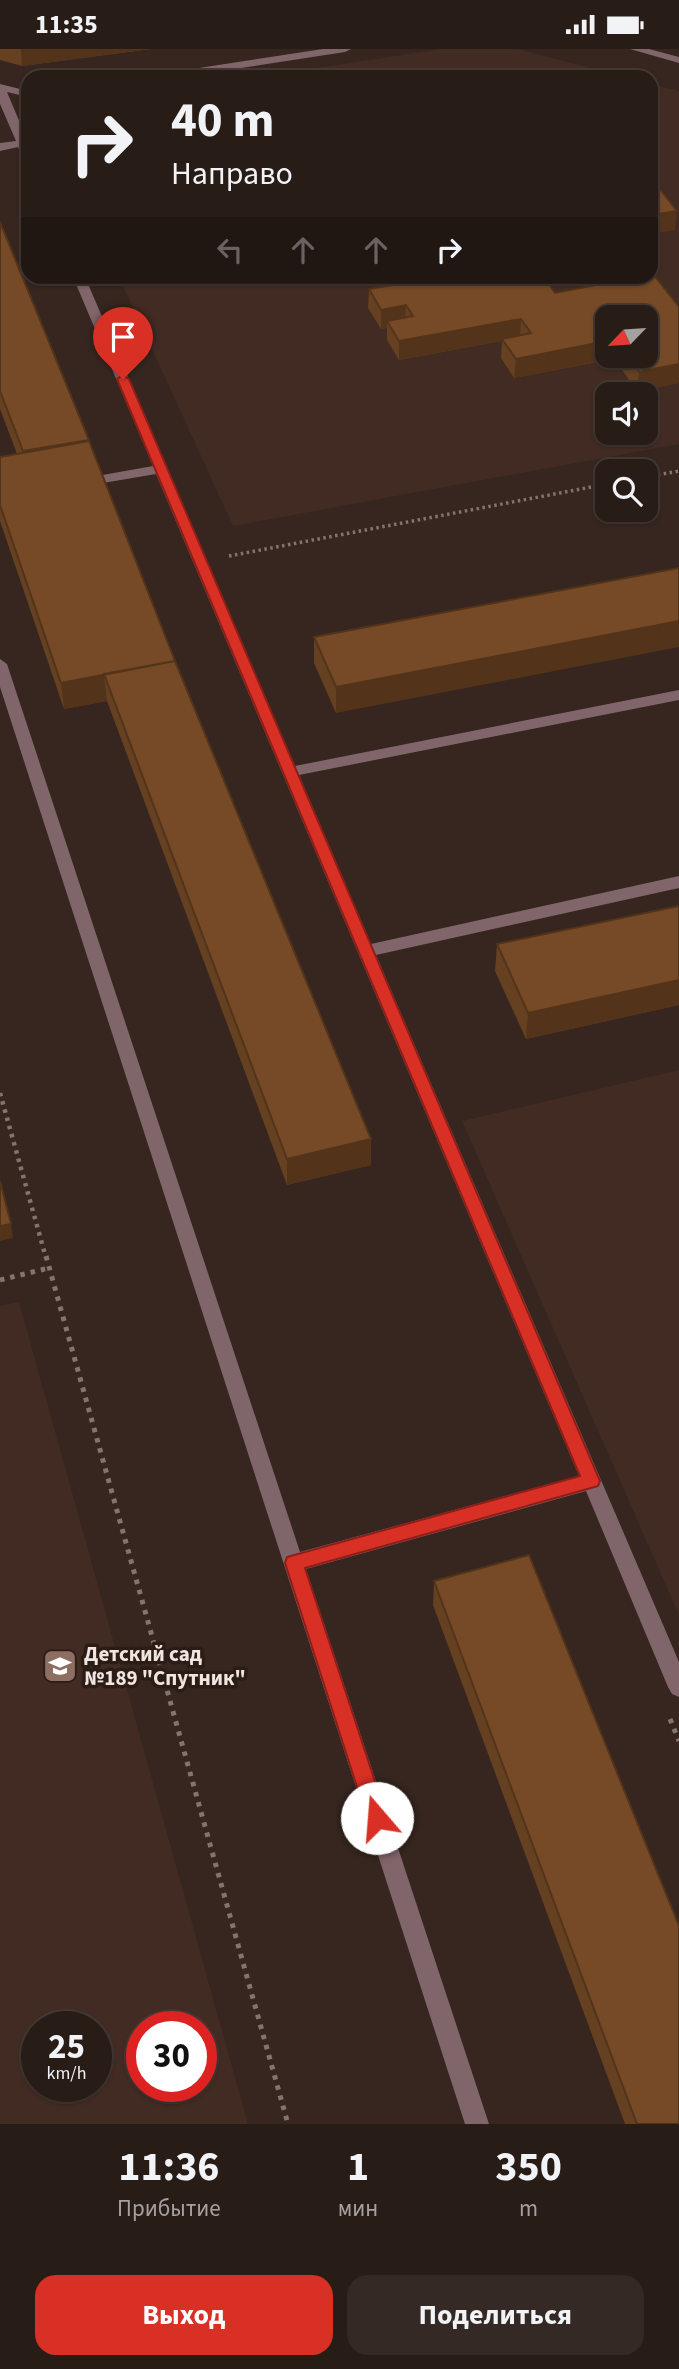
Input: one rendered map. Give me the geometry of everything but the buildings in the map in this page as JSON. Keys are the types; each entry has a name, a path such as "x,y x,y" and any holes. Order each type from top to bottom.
{"street":[{"path":"206,70 345,49"},
{"path":"636,49 679,60"},
{"path":"0,88 21,92"},
{"path":"0,88 21,140"},
{"path":"0,147 21,143"},
{"path":"82,284 679,1687"},
{"path":"97,480 161,469"},
{"path":"0,664 477,2124"},
{"path":"290,772 679,695"},
{"path":"366,951 679,882"},
{"path":"294,1563 591,1481"}],"path":[{"path":"658,475 679,471"},
{"path":"200,562 595,486"},
{"path":"0,1093 288,2124"},
{"path":"0,1280 49,1268"}],"shaded area":[{"path":"442,49 517,49 598,70 302,70"},
{"path":"658,86 679,91 679,444 233,526 122,284 658,284"},
{"path":"679,1070 679,1615 462,1121"},
{"name":"Детский сад №189 \"Спутник\"","path":"19,1302 217,2011 126,2011 126,2102 217,2102 217,2013 248,2124 0,2124 0,1306"}],"place":[{"name":"Детский сад №189 \"Спутник\"","path":"60,1666"}],"route":[{"path":"123,379 591,1481 294,1563 377,1818"}]}
